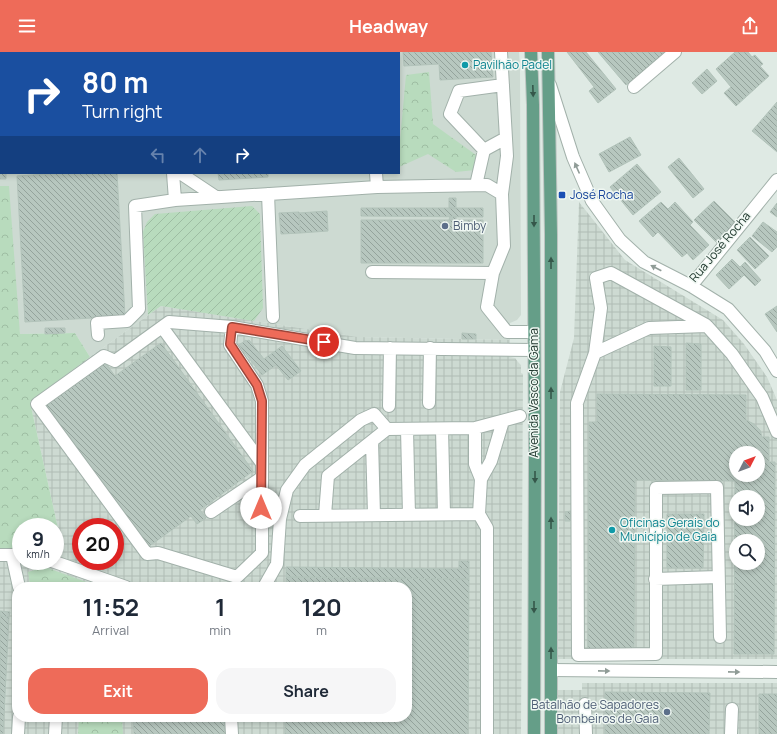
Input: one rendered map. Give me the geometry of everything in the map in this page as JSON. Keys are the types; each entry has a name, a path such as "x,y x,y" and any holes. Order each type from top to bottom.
{"main road":[{"name":"Avenida Vasco da Gama","path":"531,52 533,112 534,332 534,734"},
{"name":"Avenida Vasco da Gama","path":"548,52 551,234 551,734"}],"street":[{"path":"501,52 507,156 502,194 504,246 494,272 487,307 507,332 534,332"},
{"path":"634,87 675,52"},
{"name":"Rua José Rocha","path":"549,84 573,157 592,201 620,240 644,262 691,286 777,180"},
{"path":"484,150 450,114 459,91 503,85"},
{"path":"476,185 484,150 506,138"},
{"path":"172,174 175,200"},
{"path":"181,174 216,198"},
{"path":"376,174 376,187"},
{"path":"98,335 97,323 127,320 139,309 135,206 175,200 376,187 487,185 502,194"},
{"path":"268,194 273,317"},
{"path":"372,272 494,272"},
{"path":"720,637 717,487 656,488 656,654 578,655 577,403 595,354 602,308 596,278 611,273 707,326 732,354 762,397 777,432"},
{"path":"691,286 728,309 765,351 777,372"},
{"path":"232,327 230,344 257,385 262,401 262,553 237,577 158,553 147,554 37,404 104,356 116,361 169,322 232,327 355,348 534,350"},
{"path":"595,354 649,328 707,326"},
{"path":"162,327 261,462"},
{"path":"389,406 390,348"},
{"path":"429,403 430,348"},
{"path":"267,582 277,564 280,519 287,490 305,465 361,420 367,417 374,414 387,429"},
{"path":"325,515 328,476 387,429 475,428 520,416"},
{"path":"480,479 491,461 503,421"},
{"path":"475,428 475,464 480,479 479,514 487,528 487,734"},
{"path":"407,429 409,515"},
{"path":"442,429 444,514"},
{"path":"372,441 374,515"},
{"path":"211,512 261,478"},
{"path":"300,516 479,514"},
{"path":"11,555 18,582"},
{"path":"64,565 112,582"},
{"path":"655,579 718,577"},
{"path":"551,670 777,672"},
{"path":"585,704 586,734"},
{"path":"731,734 732,708"},
{"path":"18,734 19,722"},
{"path":"55,734 56,722"},
{"path":"231,722 232,734"}],"shaded area":[{"path":"400,52 519,52 521,315 517,320 510,323 510,340 358,337 161,306 90,357 75,333 20,334 0,219 0,174 400,174"},
{"path":"579,202 625,260 723,320 744,344 767,377 777,400 777,659 558,659 560,392 574,338"},
{"path":"161,306 358,337 510,340 510,357 515,358 521,365 521,373 523,374 521,734 0,734 0,549 12,549 12,570 64,570 64,518 56,518 30,402"},
{"name":"Batalhão de Sapadores Bombeiros de Gaia","path":"582,683 777,683 777,734 558,734 558,690 582,690"}],"green space":[{"path":"429,72 433,124 476,155 475,170 456,172 428,154 400,167 400,140 406,75"},
{"path":"0,186 9,186 20,334 75,333 90,357 30,402 56,518 12,518 12,549 0,549"},
{"path":"252,206 260,214 263,308 254,321 161,306 148,315 143,232 147,222 155,214"},
{"path":"35,570 53,570 86,582 30,582 28,572"},
{"path":"79,722 122,722 123,734 78,734"}],"building":[{"name":"Pavilhão Padel","path":"403,52 491,52 493,77 440,80 439,64 404,66"},
{"path":"567,52 586,52 616,89 598,103 589,91 594,87"},
{"path":"598,52 666,52 626,85"},
{"path":"735,52 748,52 752,57 755,55 763,64 760,66 769,76 736,106 724,93 731,87 716,69"},
{"path":"707,69 717,81 702,94 692,83"},
{"path":"777,102 777,152 752,131"},
{"path":"630,137 641,155 609,172 599,154"},
{"path":"679,158 704,189 693,198 668,167"},
{"path":"637,164 661,192 633,215 610,187"},
{"path":"0,174 6,174 6,179 0,179"},
{"path":"48,174 117,174 125,316 25,322 17,176"},
{"path":"218,174 268,174 268,177 219,180"},
{"path":"449,198 456,198 456,208 449,208"},
{"path":"714,201 737,224 717,243 694,220"},
{"path":"661,202 668,209 675,202 693,222 690,225 709,245 693,260 687,253 682,257 658,232 653,237 639,221"},
{"path":"777,203 777,217 770,212"},
{"path":"361,208 483,208 483,217 361,216"},
{"path":"327,211 328,231 300,233 299,213"},
{"path":"299,212 300,233 281,234 279,213"},
{"path":"450,216 456,217 456,220 449,220"},
{"path":"361,220 483,220 483,263 361,263"},
{"path":"763,222 777,232 777,247 772,252 752,236"},
{"path":"750,237 769,256 755,269 737,250"},
{"path":"732,259 740,267 745,262 761,280 755,286 744,275 729,289 716,275"},
{"path":"777,306 777,332 765,314"},
{"path":"45,328 65,328 65,333 45,334"},
{"path":"462,333 476,334 476,339 462,339"},
{"path":"246,340 249,340 264,359 282,346 301,371 288,380 276,365 262,375 239,345"},
{"path":"161,343 253,471 200,510 206,518 197,524 191,516 148,547 44,404 104,361 115,376"},
{"path":"686,343 701,344 701,390 686,390"},
{"path":"654,346 671,347 671,386 654,386"},
{"name":"Oficinas Gerais do Município de Gaia","path":"597,394 746,395 746,420 754,424 760,430 762,437 769,437 769,462 775,462 774,654 734,654 734,570 765,570 765,534 735,534 735,526 765,526 765,490 735,490 735,482 765,482 765,446 729,446 729,481 635,480 634,653 588,652 589,422 597,422"},
{"path":"571,511 570,521 565,521 565,512"},
{"path":"667,514 704,514 703,568 667,568"},
{"path":"459,561 469,561 469,569 459,569"},
{"path":"286,567 469,569 469,579 286,577"},
{"path":"286,577 469,579 468,734 285,734 285,722 412,722 412,582 286,582"},
{"path":"0,611 10,612 9,617 0,616"},
{"path":"0,616 9,617 3,734 0,734"},
{"path":"605,692 710,693 709,734 605,734"},
{"path":"759,694 777,694 777,734 759,734"},
{"path":"133,722 224,722 225,734 134,734"}],"place":[{"name":"Pavilhão Padel","path":"465,65"},
{"name":"José Rocha","path":"562,195"},
{"name":"Bimby","path":"445,226"},
{"name":"Oficinas Gerais do Município de Gaia","path":"612,530"},
{"name":"Batalhão de Sapadores Bombeiros de Gaia","path":"667,712"}],"route":[{"path":"261,508 262,401 257,385 230,344 232,327 324,342"}]}
